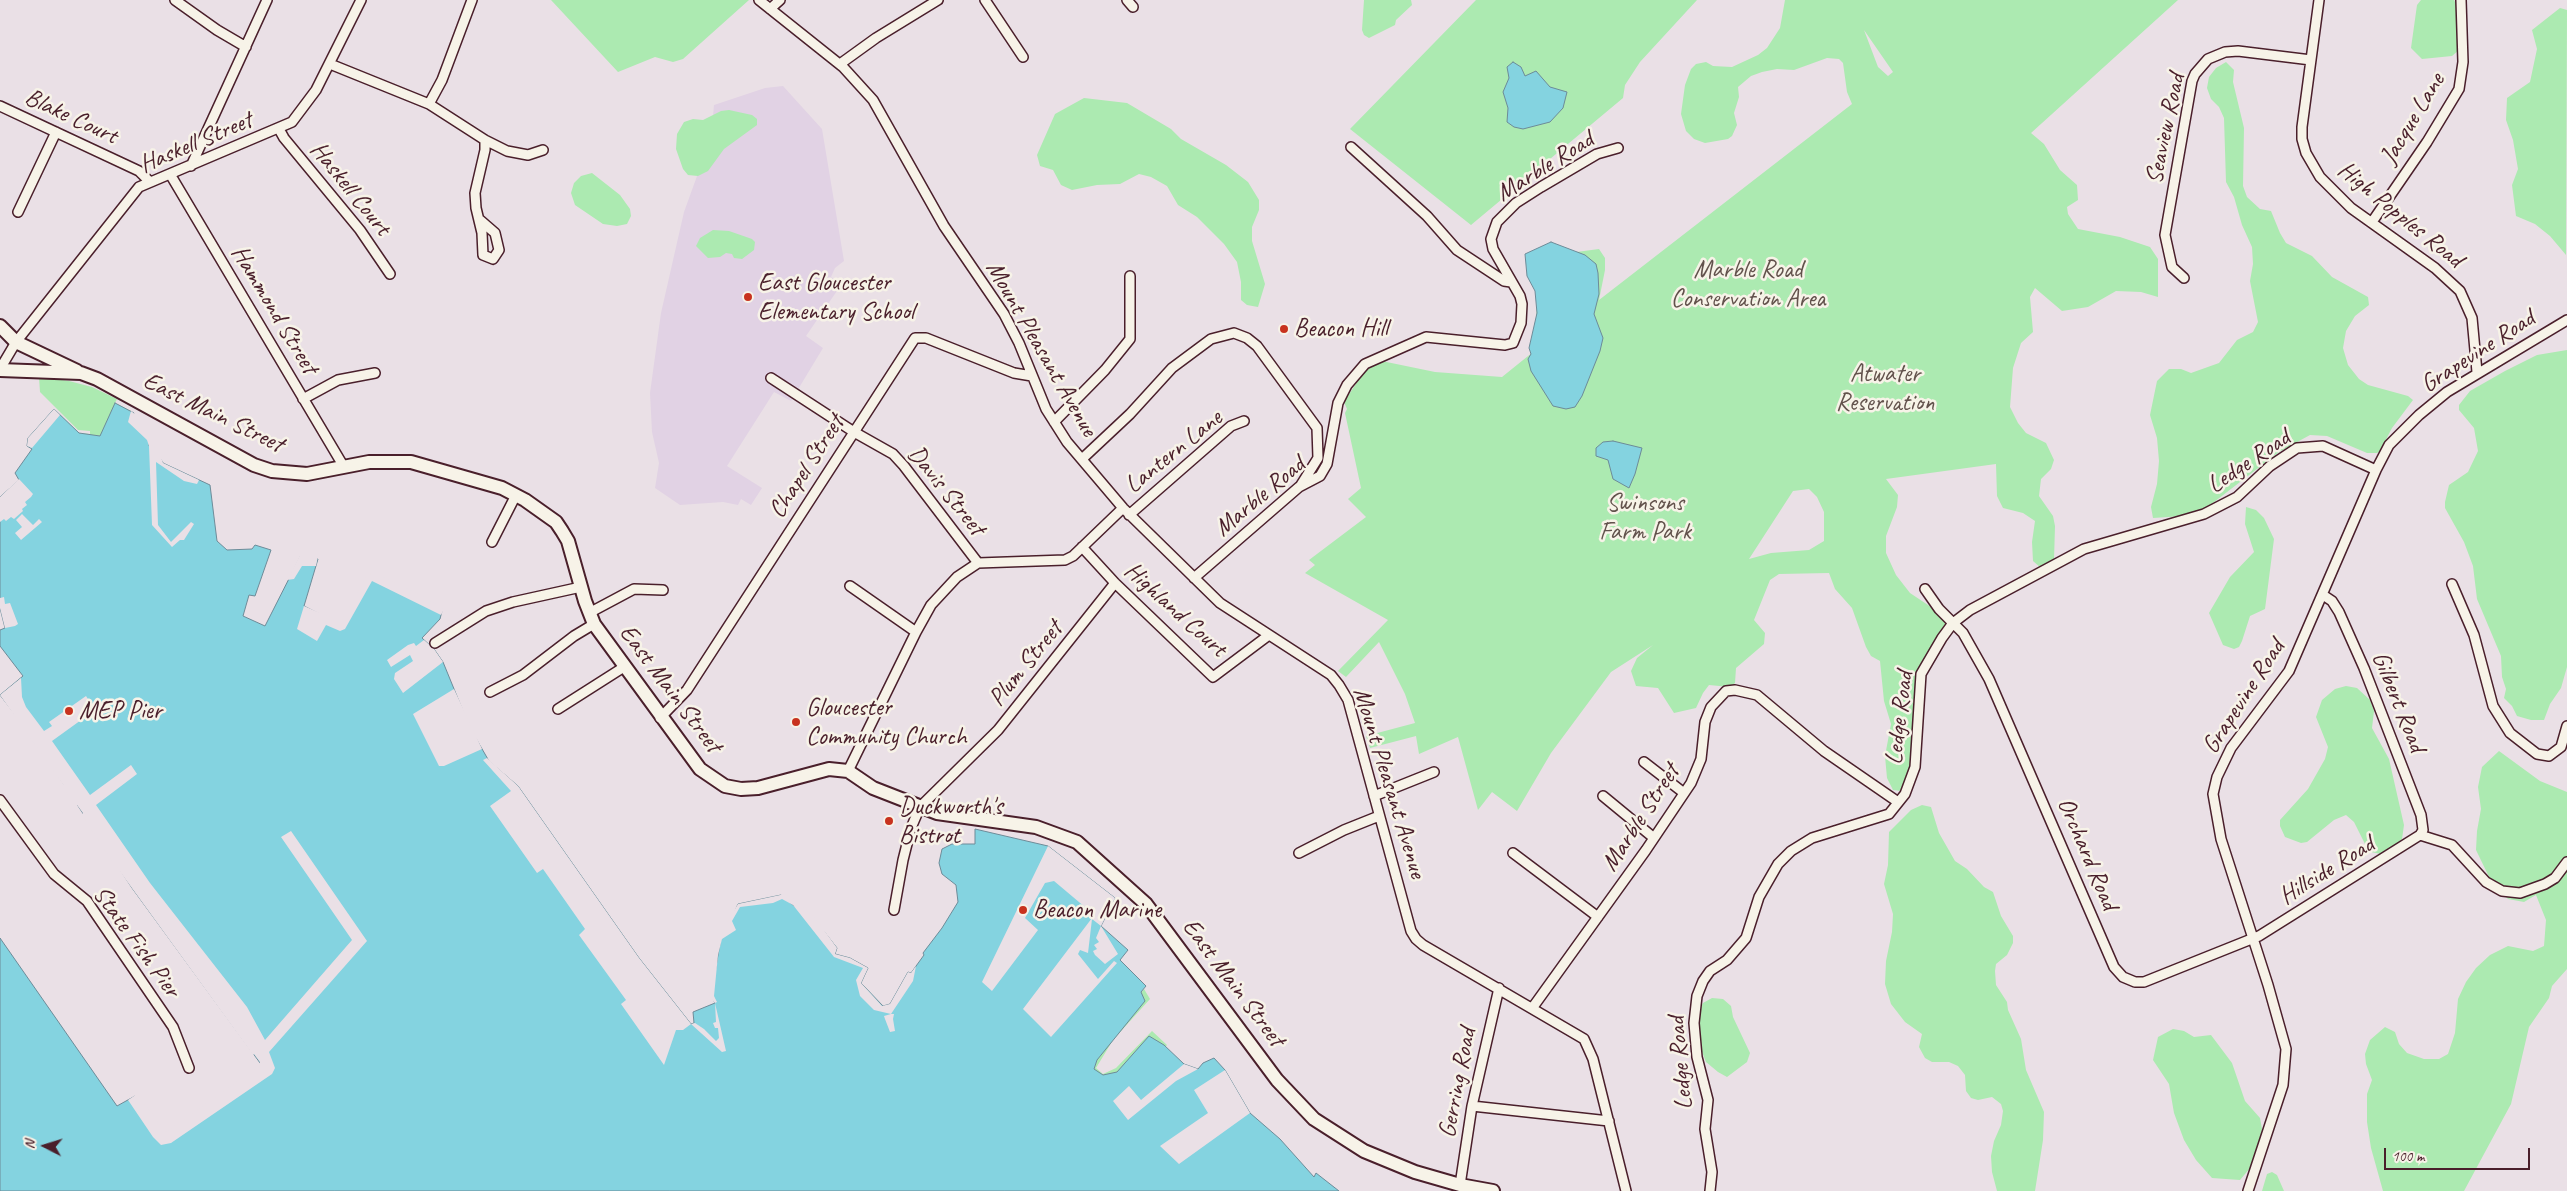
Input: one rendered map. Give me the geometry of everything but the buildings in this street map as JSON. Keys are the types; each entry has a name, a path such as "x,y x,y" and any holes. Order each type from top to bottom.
{"main road":[{"path":"0,326 16,342 81,373"},
{"name":"East Main Street","path":"0,369 81,373 254,465 272,471 307,474 369,462 411,462 483,482 516,495 556,522 568,541 592,619 660,718 700,769 725,786 741,789 758,788 829,769 848,771 873,788 920,807 937,812 1036,827 1077,842 1146,904 1277,1080 1314,1119 1364,1151 1415,1172 1460,1185 1493,1191"}],"street":[{"path":"175,0 216,30 246,47"},
{"path":"191,166 267,0"},
{"name":"Haskell Street","path":"0,369 16,342 139,187 149,181 191,166 292,122 306,106 330,64 361,0"},
{"path":"428,104 442,80 472,0"},
{"name":"Mount Pleasant Avenue","path":"759,0 840,64 873,100 944,226 1004,314 1054,422 1082,460 1126,512 1220,603 1331,675 1339,685 1348,700 1411,931 1416,939 1584,1039 1593,1059 1626,1191"},
{"path":"770,9 780,0"},
{"path":"840,64 876,38 938,0"},
{"path":"985,0 1023,57"},
{"name":"High Popples Road","path":"2319,0 2302,128 2302,139 2306,153 2327,186 2351,208 2435,268 2460,292 2472,318 2477,372"},
{"name":"Jacque Lane","path":"2372,222 2427,142 2459,89 2463,62 2461,0"},
{"name":"Seaview Road","path":"2184,278 2172,267 2165,235 2192,81 2195,74 2208,59 2224,52 2238,51 2310,60"},
{"path":"330,64 428,104 485,140 507,151 528,155 543,150"},
{"name":"Blake Court","path":"0,106 139,172 149,181"},
{"name":"Haskell Court","path":"279,129 284,138 364,236 390,274"},
{"path":"18,212 56,132"},
{"path":"480,220 475,193 485,150 485,140"},
{"path":"1351,147 1427,216 1457,250 1504,281 1511,282"},
{"name":"Marble Road","path":"1194,578 1299,487 1320,476 1326,464 1338,403 1347,385 1365,364 1426,337 1505,345 1513,343 1518,334 1522,312 1520,296 1500,265 1492,244 1493,230 1500,217 1516,203 1597,154 1618,148"},
{"name":"Hammond Street","path":"170,174 344,467"},
{"path":"1054,422 1105,370 1130,339 1130,276"},
{"name":"Grapevine Road","path":"2248,1191 2278,1101 2286,1066 2286,1048 2280,1023 2221,839 2213,794 2217,777 2231,748 2289,671 2376,470 2389,446 2400,432 2447,392 2477,372 2567,320"},
{"path":"1082,460 1130,414 1172,368 1211,339 1234,333 1247,338 1257,346 1317,428 1318,458 1299,487"},
{"name":"Chapel Street","path":"660,718 687,690 916,338 926,338 1014,373 1032,376"},
{"path":"304,399 338,380 376,373"},
{"name":"Davis Street","path":"771,378 854,432 892,454 904,466 978,563"},
{"name":"Lantern Lane","path":"978,563 1065,560 1231,426 1244,422"},
{"name":"Ledge Road","path":"1710,1191 1712,1172 1705,1129 1708,1100 1697,1057 1694,1023 1697,996 1703,981 1710,971 1726,960 1746,938 1759,897 1778,864 1791,851 1812,838 1889,814 1898,802 1913,777 1915,767 1921,674 1953,623 1970,610 2084,549 2204,514 2237,497 2270,466 2297,448 2323,446 2376,470"},
{"path":"492,542 516,495"},
{"name":"Highland Court","path":"1082,547 1115,583 1213,678 1270,635"},
{"path":"848,771 916,632 942,592 957,576 978,563"},
{"name":"Plum Street","path":"920,807 998,730 1115,583"},
{"path":"2452,584 2474,635 2493,706 2510,733 2537,754 2549,756 2561,747 2567,726"},
{"path":"850,586 916,632"},
{"path":"435,643 486,612 513,602 581,588"},
{"path":"490,692 524,675 574,636 592,619 634,589 664,590"},
{"name":"Orchard Road","path":"1925,589 1939,609 1963,633 1989,679 2114,967 2123,977 2136,982 2144,982 2252,938"},
{"name":"Gilbert Road","path":"2323,595 2332,601 2339,612 2364,668 2421,816 2422,832"},
{"path":"558,708 624,667"},
{"name":"Marble Street","path":"1533,1007 1684,793 1701,759 1705,722 1711,707 1726,691 1735,690 1757,695 1824,751 1898,802"},
{"path":"1644,762 1684,793"},
{"path":"1374,796 1434,772"},
{"path":"1603,796 1654,838"},
{"name":"State Fish Pier","path":"0,800 54,874 87,901 173,1027 189,1068"},
{"path":"894,910 911,828 920,807"},
{"path":"1299,853 1350,827 1379,816"},
{"path":"2422,832 2452,845 2486,882 2502,891 2520,893 2545,884 2555,878 2567,862"},
{"name":"Hillside Road","path":"2252,938 2422,832"},
{"path":"1513,853 1598,917"},
{"name":"Gerring Road","path":"1460,1185 1472,1106 1499,988"},
{"path":"1472,1106 1608,1121"}],"shaded area":[{"name":"East Gloucester Elementary School","path":"783,86 822,129 844,261 835,268 831,277 841,285 806,336 823,348 791,401 774,392 727,466 762,488 751,505 741,499 738,505 723,502 680,505 655,488 659,463 652,432 650,393 661,313 684,212 705,154 712,128 714,105 765,88"}],"green space":[{"path":"551,0 749,0 683,59 673,62 655,57 618,72"},
{"path":"1364,0 1411,0 1412,5 1396,20 1395,25 1369,38 1364,35 1362,30"},
{"path":"1476,0 1697,0 1640,62 1625,85 1623,98 1471,225 1350,129"},
{"path":"1785,0 2178,0 2031,133 2044,144 2060,170 2077,185 2078,200 2067,207 2068,214 2078,229 2120,237 2150,247 2158,259 2158,297 2141,292 2116,291 2088,307 2062,311 2035,288 2030,297 2033,332 2021,343 2013,368 2010,407 2018,423 2026,433 2046,443 2054,460 2051,469 2041,479 2039,496 2053,516 2055,526 2054,560 2041,568 2033,561 2032,542 2035,521 2023,513 2003,508 1997,496 1996,464 1886,479 1898,495 1897,507 1886,536 1886,553 1896,575 1910,593 1949,619 1947,626 1918,670 1912,766 1908,783 1901,791 1893,790 1887,778 1885,756 1891,724 1884,701 1880,661 1871,656 1866,647 1852,608 1835,589 1829,573 1779,574 1770,580 1754,620 1765,633 1764,644 1736,668 1735,683 1730,687 1709,685 1696,708 1674,713 1658,688 1636,686 1631,671 1637,658 1653,645 1611,672 1551,753 1517,811 1492,792 1478,810 1458,737 1419,754 1416,736 1370,748 1366,736 1415,723 1405,694 1379,642 1346,677 1338,671 1388,620 1305,573 1315,565 1309,560 1366,517 1348,499 1361,488 1345,413 1347,409 1344,402 1372,359 1435,372 1502,377 1533,352 1538,295 1527,275 1529,263 1569,253 1599,249 1605,258 1605,270 1599,300 1852,104 1847,92 1843,63 1839,59 1827,58 1794,70 1777,69 1751,76 1738,87 1739,97 1734,113 1737,125 1732,136 1728,139 1705,143 1694,139 1686,131 1681,114 1685,85 1691,69 1696,64 1706,62 1713,66 1732,67 1758,55 1767,48 1780,28","holes":["1864,30 1893,72 1888,76 1878,67","1809,489 1817,497 1824,512 1824,541 1809,550 1771,553 1749,559 1793,491"]},
{"path":"2421,0 2454,0 2456,4 2459,50 2452,56 2422,59 2411,48 2417,5"},
{"path":"2560,8 2567,10 2566,255 2550,236 2535,224 2516,216 2512,185 2518,169 2513,140 2506,120 2507,98 2530,82 2537,49 2532,30"},
{"path":"2226,62 2234,70 2233,82 2244,128 2243,186 2247,197 2260,209 2271,211 2286,243 2312,256 2332,277 2368,297 2369,305 2355,316 2346,331 2343,348 2348,365 2359,379 2368,385 2408,396 2413,400 2392,428 2380,451 2377,453 2367,453 2327,436 2310,435 2279,452 2205,509 2183,516 2153,518 2151,507 2157,484 2159,461 2157,438 2150,415 2157,381 2169,369 2181,369 2191,373 2219,363 2237,340 2253,332 2258,322 2250,281 2253,264 2252,247 2242,225 2234,197 2226,182 2224,118 2219,107 2211,99 2207,88 2209,77 2216,68"},
{"path":"1084,98 1127,103 1171,129 1181,139 1226,165 1248,182 1259,200 1259,210 1252,227 1252,241 1265,284 1258,307 1247,305 1241,300 1241,282 1237,262 1224,244 1197,217 1178,205 1167,186 1151,177 1139,174 1120,184 1097,185 1072,190 1061,185 1053,170 1040,166 1037,155 1055,114"},
{"path":"729,110 752,115 757,119 757,125 724,149 708,171 698,176 688,175 683,169 676,149 677,134 684,122 693,119 703,120 721,111"},
{"path":"592,173 620,195 630,209 631,216 627,224 617,226 603,224 575,205 571,193 574,183 581,176"},
{"path":"713,230 729,231 752,239 755,242 754,250 742,259 734,258 732,254 726,253 720,257 708,258 696,246 700,238"},
{"path":"2567,350 2567,667 2561,688 2550,704 2544,720 2531,720 2517,716 2512,706 2504,698 2506,689 2502,677 2501,656 2477,599 2473,566 2464,542 2445,508 2445,502 2449,485 2468,472 2478,451 2474,428 2459,410 2459,405 2470,391 2537,355"},
{"path":"39,377 69,381 92,387 117,399 115,403 131,411 128,422 77,450 60,415 79,433 90,434 90,431 78,430 40,392"},
{"path":"2246,507 2256,510 2264,518 2274,539 2265,609 2250,616 2242,641 2239,647 2234,649 2223,645 2209,613 2230,577 2254,552 2245,524"},
{"path":"2346,686 2357,688 2370,700 2374,711 2372,728 2389,759 2404,825 2402,839 2389,852 2381,854 2371,852 2367,848 2354,822 2346,815 2334,820 2307,842 2301,843 2285,837 2280,826 2280,820 2308,789 2325,759 2328,747 2316,717 2322,700 2335,689"},
{"path":"2499,751 2540,781 2567,792 2567,969 2552,986 2549,998 2529,1027 2511,1104 2464,1191 2383,1191 2371,1148 2367,1122 2367,1094 2372,1080 2366,1064 2365,1054 2370,1040 2385,1027 2395,1032 2399,1044 2407,1053 2424,1059 2439,1059 2448,1054 2455,1033 2458,999 2466,982 2476,968 2490,955 2508,946 2533,951 2544,946 2546,920 2536,895 2524,902 2508,899 2492,883 2476,850 2481,809 2478,787 2482,767"},
{"path":"1922,805 1931,807 1939,833 1955,861 1967,869 1984,887 1993,892 2001,916 2013,936 2013,943 2007,955 1996,964 1996,985 2007,1002 2008,1010 2021,1039 2026,1070 2044,1112 2043,1140 2035,1191 1997,1191 1992,1172 1991,1156 1994,1141 2001,1125 2003,1111 2001,1104 1992,1097 1978,1100 1971,1098 1966,1091 1965,1075 1958,1066 1949,1062 1932,1062 1925,1058 1919,1047 1922,1034 1905,1022 1891,1004 1885,984 1886,961 1892,932 1893,914 1884,884 1888,865 1889,832 1911,810"},
{"path":"1144,989 1150,999 1113,1040 1096,1068 1103,1074 1116,1068 1152,1031 1167,1045 1159,1055 1112,1081 1085,1066"},
{"path":"1712,998 1723,999 1731,1006 1733,1017 1750,1053 1747,1062 1727,1077 1706,1062 1697,1039 1700,1009 1703,1003"},
{"path":"2173,1029 2184,1031 2194,1037 2211,1035 2232,1063 2245,1101 2260,1118 2262,1129 2258,1152 2250,1168 2240,1180 2212,1178 2196,1160 2184,1140 2174,1113 2169,1084 2153,1060 2158,1037"},
{"path":"2272,1172 2277,1175 2284,1191 2262,1191 2267,1174"}],"water":[{"path":"1513,62 1521,67 1525,76 1536,71 1550,87 1567,92 1563,108 1550,122 1523,129 1514,127 1507,122 1508,108 1503,92 1509,78 1507,67"},
{"path":"1551,242 1585,255 1596,264 1598,273 1599,294 1594,314 1603,338 1600,351 1582,396 1575,407 1566,409 1553,406 1531,371 1528,359 1531,354 1529,348 1537,313 1535,291 1527,276 1525,254"},
{"path":"115,403 134,413 129,422 150,437 149,446 158,454 163,463 210,485 217,541 227,550 252,549 255,545 271,550 255,596 249,595 243,616 265,626 301,555 318,559 304,606 341,625 368,577 442,611 440,619 422,638 434,649 443,662 470,728 489,761 518,786 639,958 691,1024 694,1023 693,1012 715,1003 711,995 721,938 731,929 730,922 738,904 781,895 823,930 837,948 835,954 850,958 868,968 861,983 883,1006 890,1004 908,972 911,973 924,955 923,953 942,928 958,902 956,885 942,874 939,863 942,849 952,844 975,844 975,829 1048,846 1115,898 1101,926 1128,950 1120,960 1146,986 1141,992 1145,1001 1097,1060 1094,1069 1103,1075 1117,1072 1149,1036 1164,1045 1184,1064 1198,1069 1203,1063 1214,1058 1225,1070 1250,1113 1280,1139 1314,1177 1316,1173 1339,1191 0,1191 0,938 117,1106 135,1096 165,1136 263,1067 132,888 34,739 0,695 23,676 0,646 0,630 5,628 0,608 0,497 19,480 15,473 32,449 27,446 28,438 54,409 79,433 100,436"},
{"path":"1613,441 1642,448 1629,488 1613,479 1608,460 1596,456 1596,448 1603,442"}],"pier":[{"path":"54,409 60,415 32,448 27,446 28,438"},
{"path":"131,411 136,415 132,421 152,437 152,445 159,451 163,463 199,480 197,484 184,481 156,462 158,525 171,542 191,522 194,524 184,540 180,540 172,547 152,525 149,446 147,440 128,422"},
{"path":"19,479 33,494 25,502 27,505 22,509 23,511 14,519 11,517 6,521 4,519 0,522 0,497"},
{"path":"22,514 33,525 39,519 42,522 21,540 15,533 22,527 16,520"},
{"path":"301,553 318,556 316,566 302,566 294,579 287,580"},
{"path":"374,573 444,609 441,615 372,581 345,629 340,631 326,625 317,641 297,629 304,606 341,622 367,575"},
{"path":"4,597 5,604 10,603 18,624 5,628 0,608 0,598"},
{"path":"424,640 434,649 443,662 403,693 394,679 395,673 413,661 410,655 391,667 387,660 408,645 414,643 416,646"},
{"path":"21,678 22,697 26,707 44,731 52,726 49,722 86,696 95,710 52,741 90,795 131,765 137,774 96,805 150,883 247,1007 265,1040 352,940 281,837 291,831 367,941 269,1052 275,1068 272,1074 171,1143 161,1145 153,1137 128,1100 137,1094 166,1132 259,1066 260,1062 108,855 82,815 83,813 77,805 74,805 63,788 64,786 0,695"},
{"path":"454,689 482,749 444,766 439,766 413,714"},
{"path":"487,758 518,786 639,958 691,1024 683,1030 676,1030 664,1065 621,1004 626,1000 579,935 585,929 543,869 537,873 490,806 511,791 483,760"},
{"path":"1048,846 1115,898 1101,926 1092,919 1088,953 1080,950 1078,954 1098,979 1114,961 1117,963 1051,1037 1023,1009 1092,918 1092,913 1054,881 1045,883 1025,918 1038,930 992,991 982,982"},
{"path":"785,894 796,900 816,919 837,948 835,954 850,958 868,968 861,983 882,1006 890,1004 908,972 911,973 916,966 913,981 891,1014 874,1010 860,996 856,980 863,968 834,957 793,905 782,899 773,903 740,907 732,921 736,930 722,939 718,955 714,996 717,1002 715,1003 709,996 718,938 728,928 727,922 738,904"},
{"path":"1101,926 1118,954 1105,964 1093,951 1097,949 1094,945 1099,942 1096,938"},
{"path":"715,1003 726,1051 722,1052 691,1024 695,1023 704,1029 716,1041 719,1038 718,1028 715,1028 713,1023 716,1022"},
{"path":"894,1014 895,1031 890,1032 884,1016"},
{"path":"1184,1064 1198,1069 1176,1081 1128,1120 1113,1101 1129,1086 1141,1100"},
{"path":"1225,1070 1250,1113 1179,1164 1160,1146 1208,1113 1194,1090"}],"place":[{"name":"East Gloucester Elementary School","path":"748,297"},
{"name":"Beacon Hill","path":"1284,329"},
{"name":"MEP Pier","path":"69,711"},
{"name":"Gloucester Community Church","path":"796,722"},
{"name":"Duckworth's Bistrot","path":"889,821"},
{"name":"Beacon Marine","path":"1023,910"}],"park label":[{"name":"Marble Road Conservation Area","path":"1748,284"},
{"name":"Atwater Reservation","path":"1885,388"},
{"name":"Swinsons Farm Park","path":"1645,518"}]}
